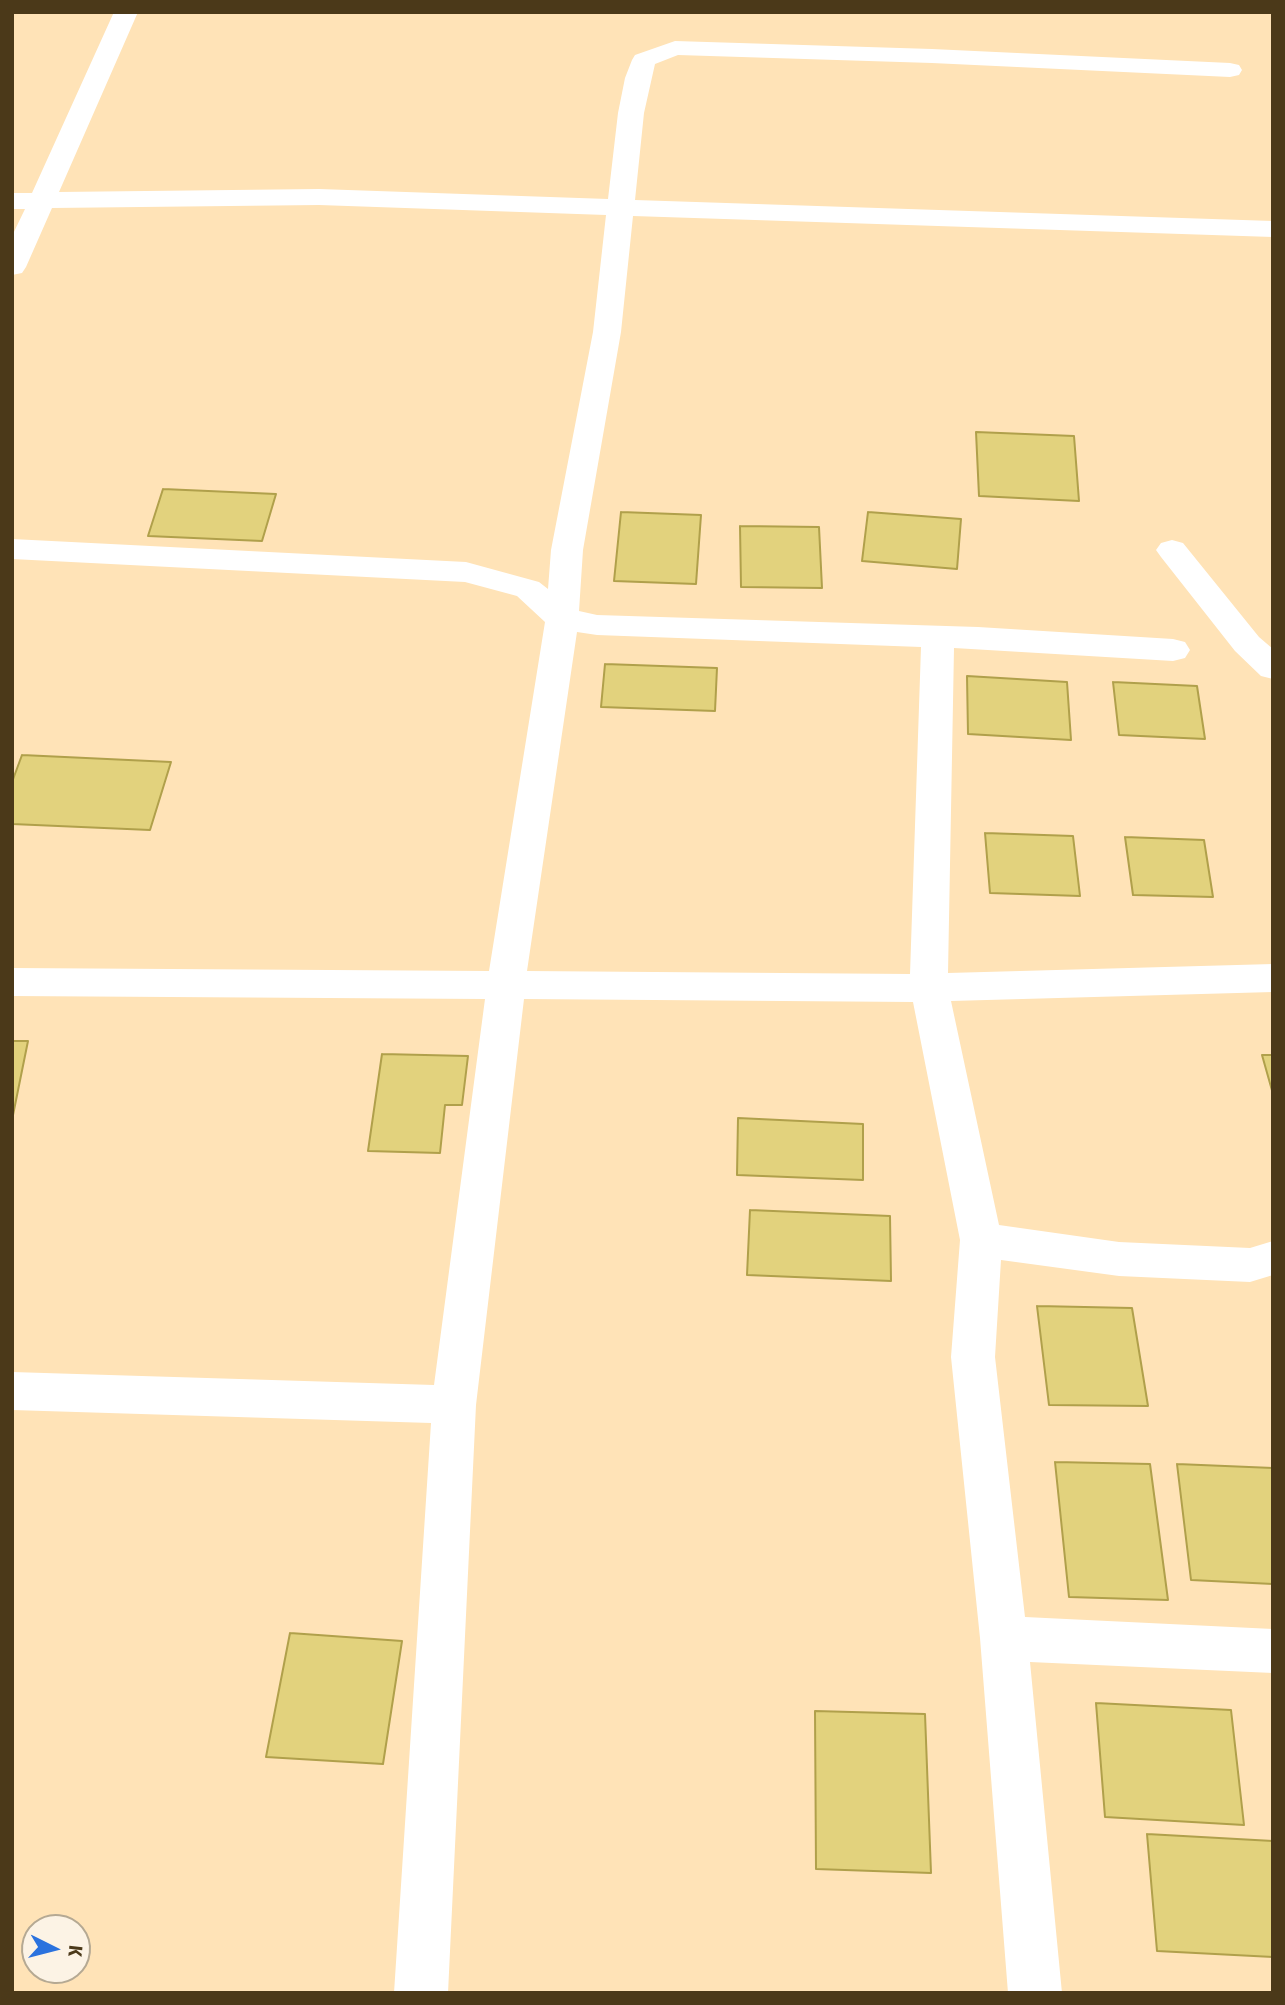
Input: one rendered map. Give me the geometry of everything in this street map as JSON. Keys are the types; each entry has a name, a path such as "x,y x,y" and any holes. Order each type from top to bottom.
{"street":[{"path":"12,267 126,12"},
{"path":"421,1993 454,1405 506,986 562,619 567,550 607,332 637,78 644,60 675,48 932,56 1230,70"},
{"path":"12,201 319,197 1273,229"},
{"path":"12,549 466,572 528,589 562,619 597,625 938,637 1173,650"},
{"path":"1172,550 1247,644 1273,668"},
{"path":"938,637 929,988 981,1240 973,1357 1004,1638 1035,1993"},
{"path":"12,982 929,988 1273,978"},
{"path":"981,1240 1119,1259 1250,1265 1273,1258"},
{"path":"12,1391 454,1405"},
{"path":"1004,1638 1273,1651"}],"building":[{"path":"976,432 1074,436 1079,501 979,496"},
{"path":"163,489 276,494 262,541 148,536"},
{"path":"621,512 701,515 696,584 614,581"},
{"path":"868,512 961,519 957,569 862,561"},
{"path":"740,526 819,527 822,588 741,587"},
{"path":"605,664 717,668 715,711 601,707"},
{"path":"967,676 1067,682 1071,740 968,734"},
{"path":"1113,682 1197,686 1205,739 1119,735"},
{"path":"22,755 171,762 150,830 12,824 12,782"},
{"path":"985,833 1073,836 1080,896 990,893"},
{"path":"1125,837 1204,840 1213,897 1133,895"},
{"path":"12,1041 28,1041 12,1120"},
{"path":"382,1054 468,1056 462,1105 445,1105 440,1153 368,1151"},
{"path":"1262,1055 1273,1055 1273,1094"},
{"path":"738,1118 863,1124 863,1180 737,1175"},
{"path":"750,1210 890,1216 891,1281 747,1275"},
{"path":"1037,1306 1132,1308 1148,1406 1049,1405"},
{"path":"1055,1462 1150,1464 1168,1600 1069,1597"},
{"path":"1177,1464 1273,1468 1273,1584 1191,1580"},
{"path":"290,1633 402,1641 383,1764 266,1757"},
{"path":"1096,1703 1231,1710 1244,1825 1105,1817"},
{"path":"815,1711 925,1714 931,1873 816,1869"},
{"path":"1147,1834 1273,1841 1273,1957 1157,1951"}]}
